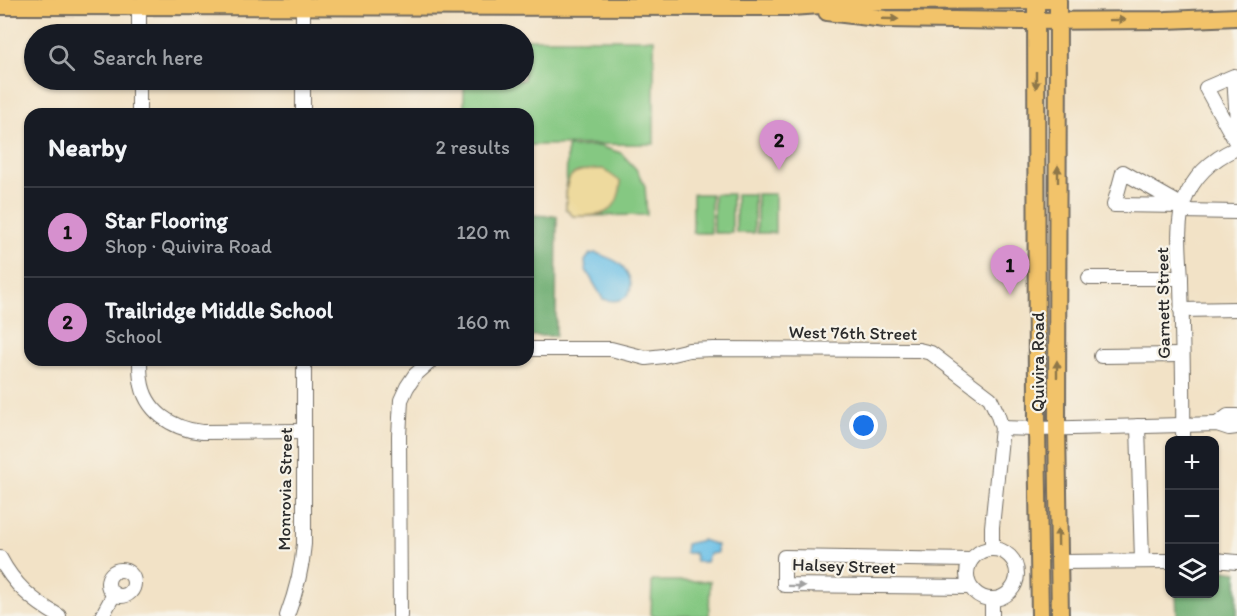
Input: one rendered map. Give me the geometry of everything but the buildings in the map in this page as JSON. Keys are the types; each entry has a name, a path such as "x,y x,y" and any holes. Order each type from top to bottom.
{"main road":[{"name":"Quivira Road","path":"1036,0 1040,616"},
{"path":"0,6 303,6 381,3 790,4 1057,0"},
{"name":"Quivira Road","path":"1057,0 1059,616"},
{"path":"790,4 885,19 1058,21 1237,17"}],"street":[{"path":"139,6 139,24"},
{"path":"303,6 303,24"},
{"path":"1237,122 1234,76 1206,88 1237,146"},
{"path":"139,90 139,108"},
{"path":"303,90 303,108"},
{"name":"Garnett Street","path":"1183,436 1180,246 1182,209 1193,184 1202,171 1214,160 1237,146"},
{"path":"1182,209 1123,172 1114,205 1125,205 1182,209 1237,212"},
{"path":"1089,278 1181,278"},
{"path":"1181,310 1237,309"},
{"name":"West 76th Street","path":"534,349 611,350 646,358 689,350 714,349 918,350 931,354 990,398 1002,428"},
{"path":"1101,356 1181,356"},
{"path":"140,366 140,379 144,392 153,408 164,419 177,426 202,432 304,431"},
{"name":"Monrovia Street","path":"287,616 302,568 304,544 304,366"},
{"path":"400,616 399,418 401,400 407,387 424,366"},
{"path":"1216,424 1228,416 1237,416"},
{"path":"992,549 992,527 1002,428 1216,424 1229,428 1237,427"},
{"path":"1138,426 1142,561"},
{"path":"992,549 1001,550 1013,561 1016,578 1008,593 992,599 976,593 967,580 967,572 971,560 978,553 992,549"},
{"name":"Halsey Street","path":"970,586 784,585 784,557 971,560"},
{"path":"0,559 24,592 59,616"},
{"path":"1219,560 1237,562"},
{"path":"1059,562 1165,561"},
{"path":"102,616 114,594"},
{"path":"992,599 992,616"}],"green space":[{"path":"534,39 654,39 654,144 534,145 534,108 464,108 464,90 534,90"},
{"path":"599,146 621,153 636,169 645,186 647,215 573,216 566,209 567,147"},
{"path":"693,194 711,194 711,233 693,233"},
{"path":"714,194 732,194 732,233 714,233"},
{"path":"736,194 754,194 754,233 736,233"},
{"path":"757,194 775,194 775,233 757,233"},
{"path":"534,215 557,216 556,336 534,336"},
{"path":"1219,570 1237,572 1237,616 1177,616 1176,598 1219,598"},
{"path":"652,581 710,581 709,616 651,616"}],"sand":[{"path":"603,169 621,182 616,202 612,208 600,214 573,216 566,209 568,182 571,177 582,171"}],"water":[{"path":"596,253 617,262 627,273 631,287 625,297 612,301 603,299 586,270 585,261 590,254"},
{"path":"702,540 717,545 717,553 709,554 706,562 696,562 694,553 685,553 686,544"}],"place":[{"name":"Trailridge Middle School","path":"779,170"},
{"name":"Star Flooring","path":"1010,295"}]}
